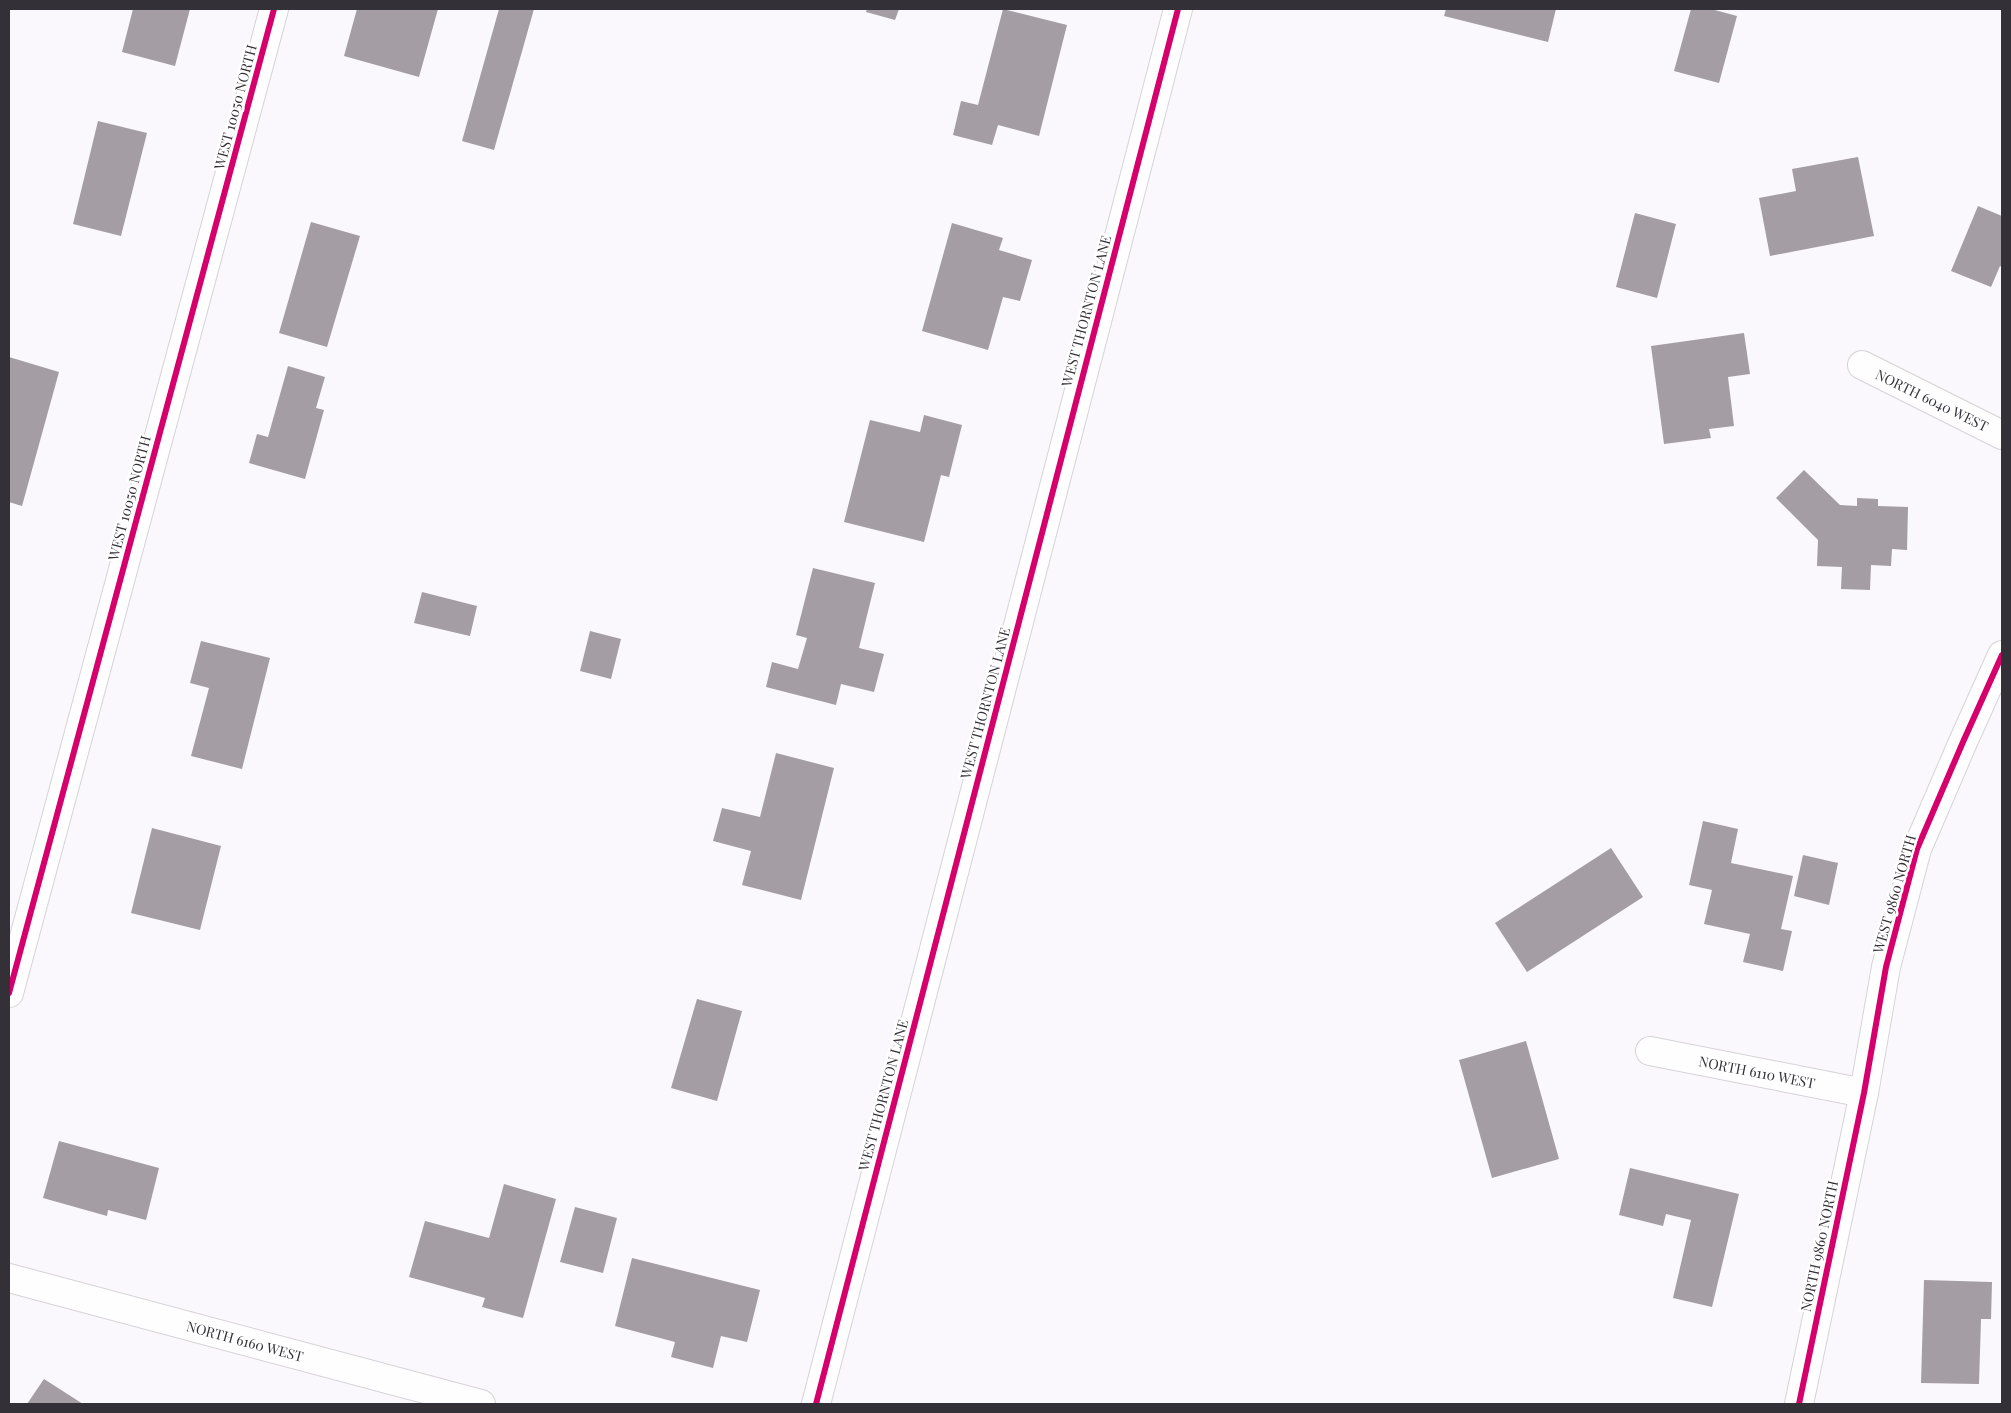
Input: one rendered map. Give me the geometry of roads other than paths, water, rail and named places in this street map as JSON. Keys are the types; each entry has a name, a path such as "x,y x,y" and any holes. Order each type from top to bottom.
{"street":[{"name":"WEST 10050 NORTH","path":"9,993 274,9"},
{"name":"WEST THORNTON LANE","path":"816,1404 1178,9"},
{"name":"NORTH 6040 WEST","path":"1862,365 2002,435"},
{"name":"WEST 9860 NORTH","path":"1864,1093 1886,967 1917,849 1962,742 2002,655"},
{"name":"NORTH 6110 WEST","path":"1650,1052 1864,1093"},
{"name":"NORTH 9860 NORTH","path":"1799,1404 1864,1093"},
{"name":"NORTH 6160 WEST","path":"9,1278 481,1404"}]}
